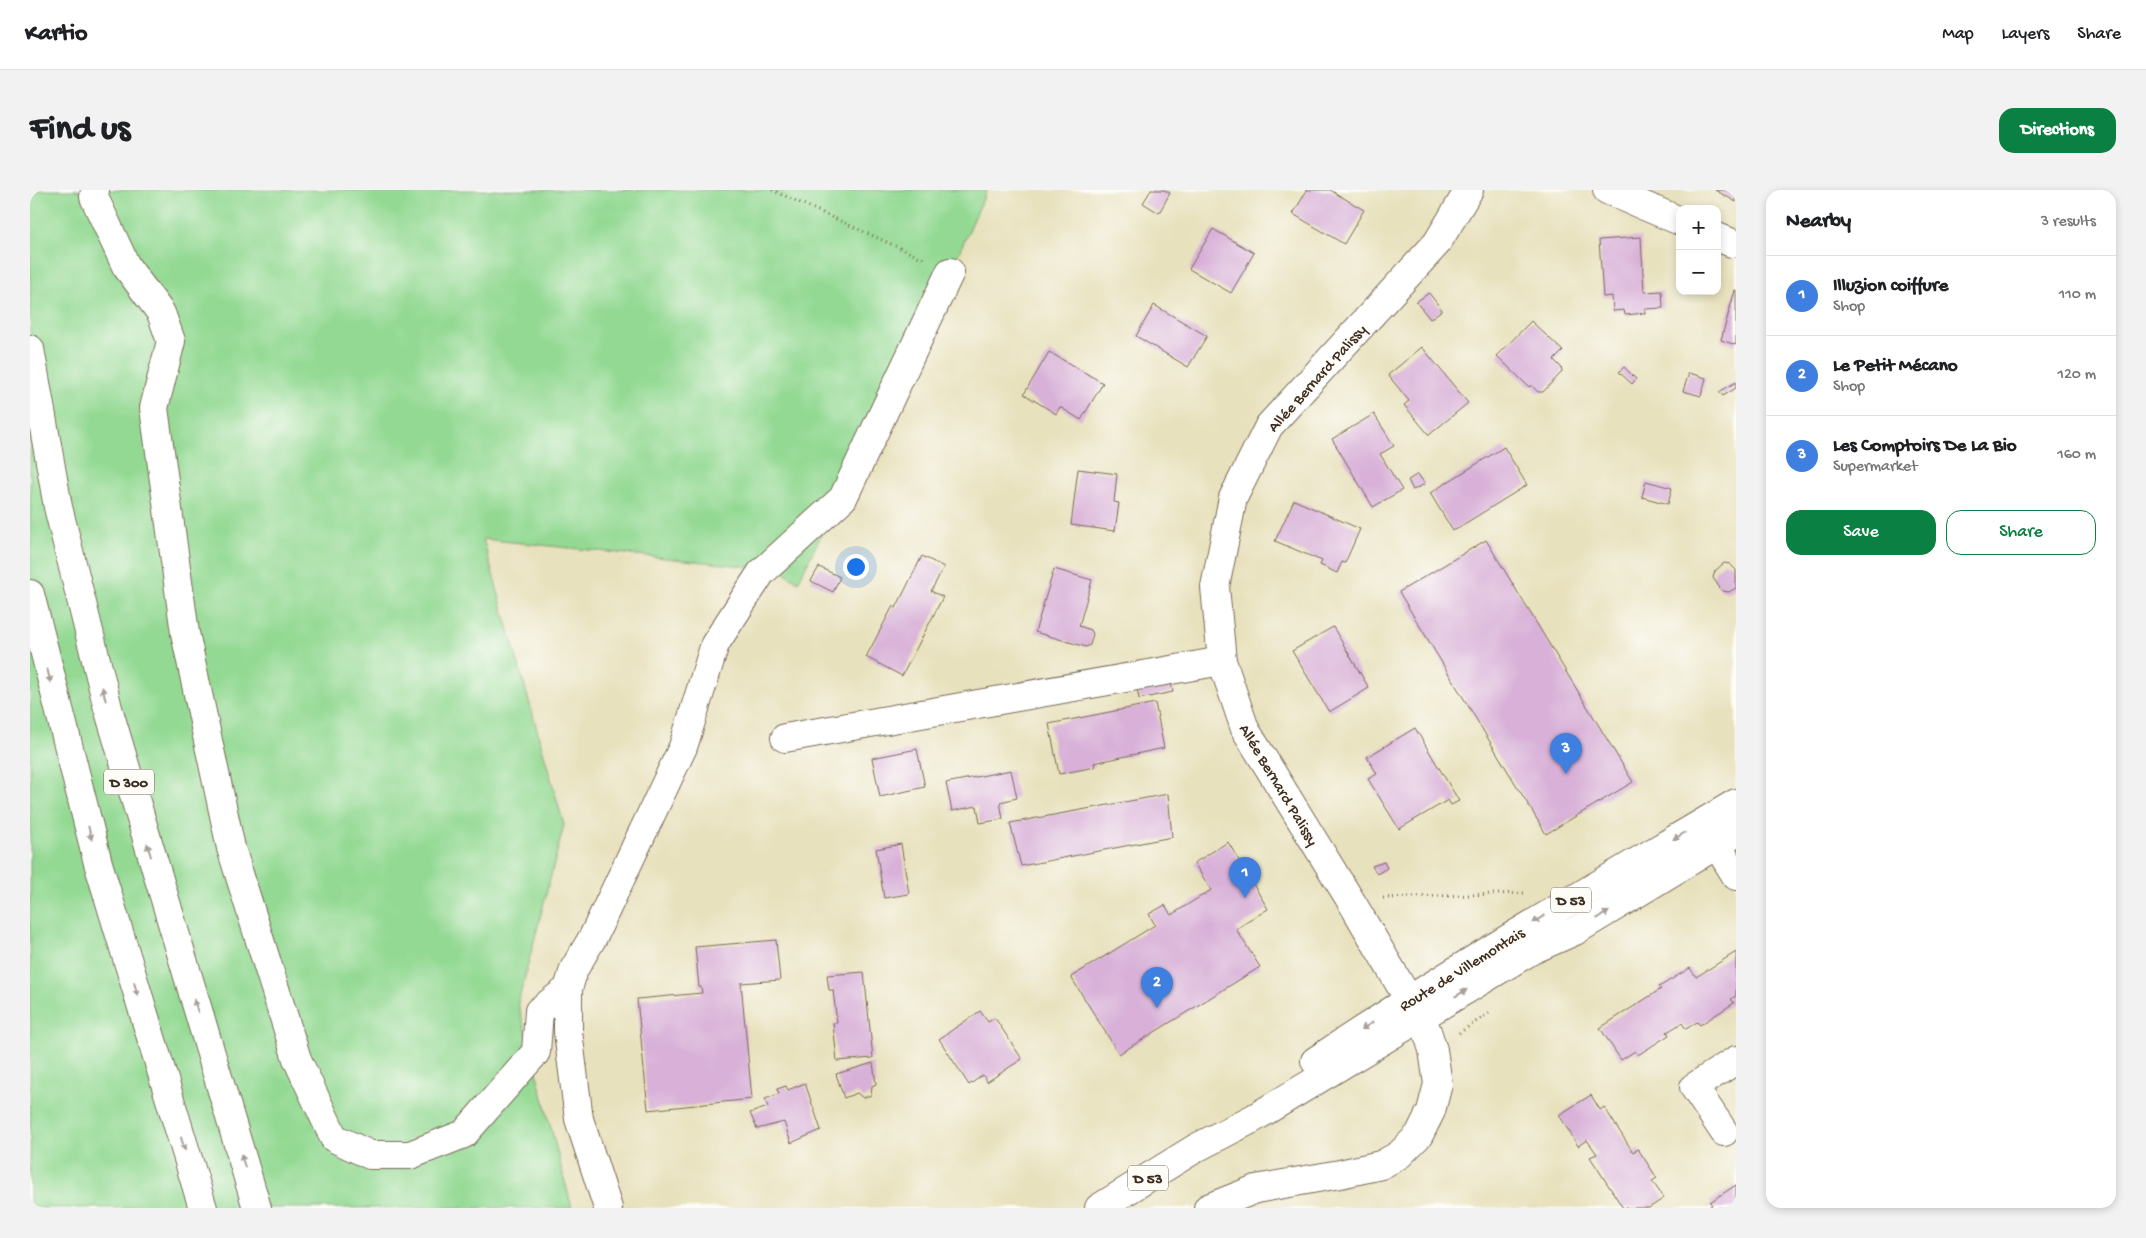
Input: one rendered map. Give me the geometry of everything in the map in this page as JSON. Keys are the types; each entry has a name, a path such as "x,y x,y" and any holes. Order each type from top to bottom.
{"main road":[{"path":"95,190 94,197 126,266 161,313 172,341 154,408 185,633 231,848 296,1059 334,1138 370,1156 410,1156 464,1134 536,1052 539,1011 568,989"},
{"name":"Allée Bernard Palissy","path":"1208,1208 1256,1189 1381,1165 1399,1155 1419,1136 1431,1111 1438,1084 1433,1050 1427,1031 1354,906 1244,729 1222,661 1215,587 1233,498 1268,426 1437,243 1469,190"},
{"path":"1607,190 1676,219"},
{"path":"608,1208 580,1120 568,1032 568,989 574,970 593,937 683,747 715,644 761,573 843,498 950,272"},
{"name":"D 300","path":"30,349 58,507 108,708 257,1208"},
{"name":"D 300","path":"30,594 98,863 203,1208"},
{"path":"785,738 1222,661"},
{"name":"Route de Villemontais","path":"1414,1009 1601,881 1736,803"},
{"path":"1703,822 1726,839 1736,876"},
{"name":"Route de Villemontais","path":"1099,1208 1196,1148 1244,1108 1414,1009 1532,950 1576,932 1726,839"},
{"path":"1724,1132 1694,1087 1736,1060"}],"path":[{"path":"772,190 950,272"},
{"path":"1354,906 1377,898 1528,893"}],"green space":[{"path":"30,190 987,190 957,257 798,582 781,570 483,539 564,825 518,1003 572,1208 30,1208"}],"building":[{"path":"1151,190 1164,190 1170,193 1159,213 1143,203"},
{"path":"1307,190 1330,190 1364,210 1344,244 1293,214"},
{"path":"1715,190 1736,190 1736,202 1731,199"},
{"path":"1213,229 1254,253 1231,293 1189,269"},
{"path":"1641,237 1644,292 1662,291 1663,308 1645,309 1645,313 1625,315 1624,310 1613,311 1612,296 1603,297 1599,240"},
{"path":"1736,290 1736,345 1721,340"},
{"path":"1429,293 1442,310 1430,319 1416,302"},
{"path":"1154,305 1207,336 1188,367 1136,336"},
{"path":"1531,321 1563,351 1554,360 1561,367 1562,372 1543,392 1538,392 1531,385 1529,387 1497,356"},
{"path":"1422,347 1468,403 1429,435 1404,405 1409,401 1388,375"},
{"path":"1049,352 1103,383 1081,420 1060,407 1056,414 1024,394"},
{"path":"1624,367 1636,379 1632,384 1619,372"},
{"path":"1689,373 1706,378 1701,396 1683,391"},
{"path":"1736,382 1736,388 1723,396 1719,392"},
{"path":"1374,414 1394,446 1380,454 1402,490 1373,507 1332,439"},
{"path":"1504,447 1527,485 1453,531 1430,493"},
{"path":"1078,469 1117,474 1114,502 1119,503 1115,531 1071,525"},
{"path":"1418,474 1425,484 1413,490 1408,480"},
{"path":"1646,481 1672,488 1668,504 1642,497"},
{"path":"1294,500 1360,529 1345,563 1342,562 1337,573 1320,565 1322,561 1275,541"},
{"path":"1486,540 1633,782 1546,834 1399,592"},
{"path":"922,556 944,567 931,591 943,597 902,676 866,657 893,606 896,608"},
{"path":"1724,563 1730,564 1736,570 1736,588 1729,592 1722,591 1713,578 1715,571"},
{"path":"819,567 840,577 833,592 811,581"},
{"path":"1054,569 1092,580 1079,626 1091,630 1093,634 1090,645 1086,647 1035,632"},
{"path":"1333,627 1369,688 1329,712 1292,651"},
{"path":"1170,676 1173,692 1139,699 1136,683"},
{"path":"1155,703 1164,748 1094,763 1095,767 1059,774 1049,724"},
{"path":"1415,728 1459,801 1451,805 1448,800 1399,829 1368,779 1377,774 1367,757"},
{"path":"917,749 925,787 880,797 872,758"},
{"path":"1011,770 1017,798 1000,802 1003,819 980,823 977,806 952,811 946,783"},
{"path":"1168,794 1172,837 1021,866 1010,823"},
{"path":"1228,842 1268,909 1236,929 1260,967 1119,1054 1071,977 1155,925 1149,914 1165,905 1171,915 1211,890 1194,863"},
{"path":"901,844 909,894 884,898 876,849"},
{"path":"1384,862 1387,868 1377,874 1372,866"},
{"path":"776,940 780,980 741,983 752,1099 648,1110 637,999 702,993 701,987 699,987 695,947"},
{"path":"1736,952 1736,996 1731,999 1734,1003 1700,1025 1697,1022 1686,1029 1682,1023 1667,1032 1669,1035 1638,1055 1635,1051 1621,1060 1600,1028 1690,968 1696,977"},
{"path":"864,972 873,1058 837,1061 833,1023 837,1023 833,990 829,990 827,975"},
{"path":"980,1011 988,1022 995,1018 1022,1059 987,1082 983,1075 969,1085 939,1039"},
{"path":"873,1063 876,1084 872,1086 871,1095 863,1098 857,1093 844,1098 836,1074"},
{"path":"805,1083 821,1130 791,1143 784,1122 757,1129 750,1113 768,1107 765,1099 779,1094 777,1089 786,1086 788,1090"},
{"path":"1591,1095 1600,1110 1604,1107 1633,1152 1638,1149 1657,1178 1652,1181 1664,1198 1649,1208 1623,1208 1590,1157 1597,1154 1587,1140 1578,1146 1559,1115"},
{"path":"1736,1185 1736,1208 1707,1208 1712,1205 1710,1202"}],"place":[{"name":"Les Comptoirs De La Bio","path":"1566,774"},
{"name":"Illuzion coiffure","path":"1245,898"},
{"name":"Le Petit Mécano","path":"1157,1008"}]}
